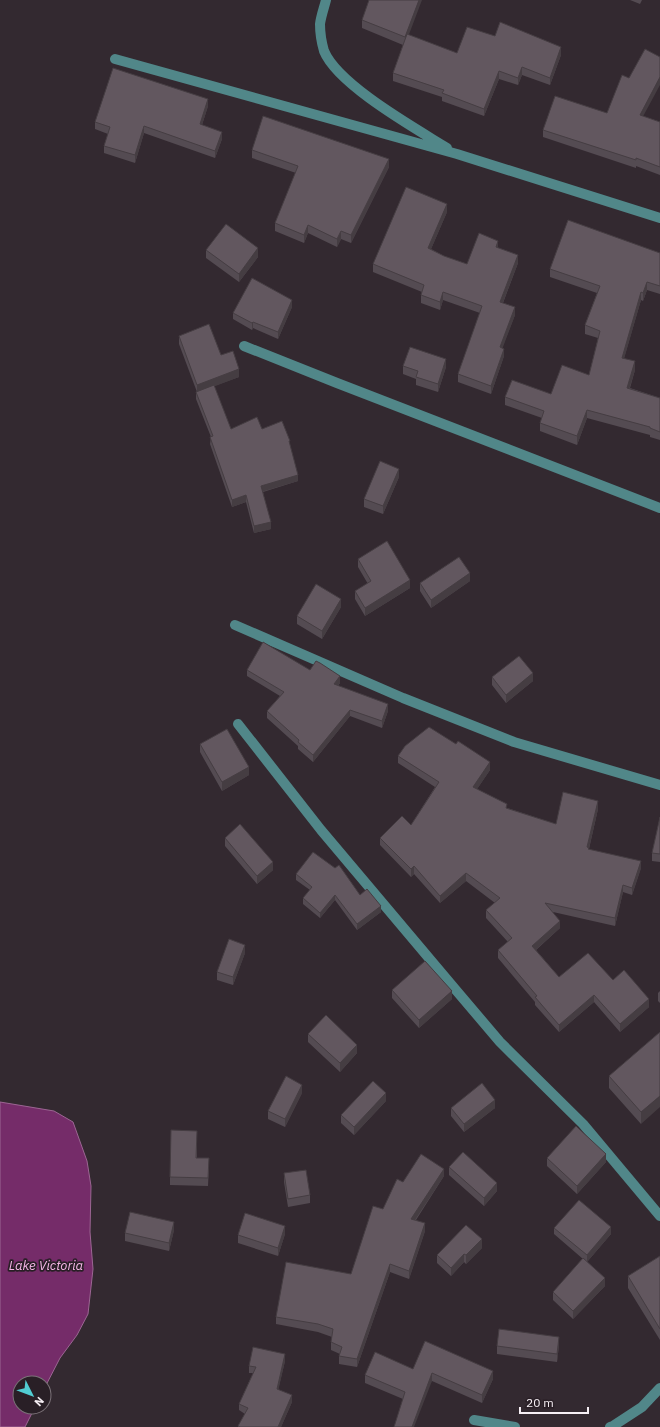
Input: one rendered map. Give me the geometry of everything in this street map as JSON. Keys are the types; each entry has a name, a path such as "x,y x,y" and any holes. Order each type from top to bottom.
{"street":[{"path":"326,0 320,24 324,50 331,65 345,78 394,115 457,154"},
{"path":"115,59 457,154 660,218"},
{"path":"244,346 660,508"},
{"path":"235,626 403,698 514,742 660,785"},
{"path":"238,724 326,836 408,932 454,990 500,1042 583,1124 660,1216"},
{"path":"610,1427 642,1407 660,1388"},
{"path":"474,1420 515,1427"}],"water":[{"name":"Lake Victoria","path":"0,1102 54,1111 73,1122 87,1161 91,1186 90,1232 93,1269 88,1314 77,1335 60,1358 51,1375 12,1375 12,1415 31,1415 25,1427 0,1427"}],"building":[{"path":"369,0 419,0 405,37 362,20"},
{"path":"500,22 561,47 550,78 522,67 518,78 499,71 484,109 442,93 444,90 393,73 407,34 457,53 467,27 495,36"},
{"path":"645,49 660,57 660,77 640,115 660,122 660,167 636,158 636,160 543,130 555,96 607,113 622,75 629,78"},
{"path":"113,68 208,99 200,124 222,132 215,151 144,126 135,155 104,146 110,127 95,122"},
{"path":"263,116 389,159 351,235 341,231 337,239 308,225 304,235 275,223 298,166 252,150"},
{"path":"406,187 447,204 428,248 444,256 467,264 479,233 498,241 496,247 518,255 500,302 515,307 500,347 504,349 491,386 458,374 482,306 443,292 440,302 421,295 424,285 373,264"},
{"path":"568,220 660,253 660,286 647,282 643,293 641,292 622,358 635,361 627,388 660,398 660,432 650,427 587,410 577,436 540,423 544,411 505,397 512,380 551,394 562,365 589,375 600,331 585,325 600,286 550,269"},
{"path":"226,224 258,248 239,274 206,250"},
{"path":"252,278 292,300 278,332 253,322 252,323 233,313"},
{"path":"209,324 221,355 233,351 239,369 197,385 179,336"},
{"path":"410,347 446,359 438,384 416,377 418,371 403,366"},
{"path":"214,385 231,429 257,417 262,429 282,421 290,441 298,475 261,486 271,522 254,526 246,495 232,500 210,437 213,436 196,392"},
{"path":"380,461 399,469 383,506 364,499"},
{"path":"387,541 410,580 365,608 355,591 371,581 358,559"},
{"path":"459,557 470,573 431,600 420,583"},
{"path":"316,584 341,599 322,631 297,616"},
{"path":"263,642 310,670 316,661 340,676 334,684 388,704 382,721 350,710 313,755 267,711 284,692 247,670"},
{"path":"519,656 533,673 506,695 492,677"},
{"path":"429,727 456,744 458,741 490,762 473,787 507,804 506,808 556,824 563,792 598,801 587,847 589,848 588,849 641,861 632,888 623,885 615,918 545,903 560,921 532,946 559,977 588,953 613,980 624,970 649,999 620,1024 594,995 559,1025 535,997 537,996 498,950 512,938 486,910 500,898 466,873 440,896 414,866 411,869 380,838 402,816 411,825 439,782 398,756 405,746"},
{"path":"227,729 249,767 222,782 200,744"},
{"path":"660,817 660,854 652,853"},
{"path":"240,824 273,862 257,876 225,838"},
{"path":"313,852 335,868 339,865 360,895 367,889 381,906 357,924 335,895 320,913 303,898 312,887 296,874"},
{"path":"229,939 245,945 233,977 217,972"},
{"path":"425,961 452,991 419,1020 392,990"},
{"path":"326,1015 357,1045 340,1063 308,1034"},
{"path":"660,1032 660,1096 641,1112 609,1076"},
{"path":"286,1076 302,1085 285,1119 268,1111"},
{"path":"373,1081 386,1093 354,1127 341,1115"},
{"path":"482,1083 495,1100 464,1124 451,1108"},
{"path":"576,1126 606,1154 577,1186 547,1158"},
{"path":"171,1130 197,1131 196,1158 209,1158 208,1178 170,1177"},
{"path":"463,1152 497,1183 484,1198 449,1167"},
{"path":"421,1154 444,1169 411,1219 425,1223 409,1271 390,1264 357,1359 339,1356 342,1347 331,1342 333,1329 318,1324 276,1317 286,1262 351,1274 373,1206 383,1209 397,1179 403,1182"},
{"path":"306,1170 310,1195 288,1199 284,1173"},
{"path":"579,1200 611,1227 587,1255 554,1228"},
{"path":"130,1212 174,1222 169,1243 125,1233"},
{"path":"245,1213 285,1226 278,1248 238,1235"},
{"path":"466,1225 482,1239 466,1255 464,1254 451,1268 437,1255"},
{"path":"660,1256 660,1329 628,1276"},
{"path":"583,1258 605,1278 573,1311 553,1292"},
{"path":"499,1329 559,1337 557,1354 497,1346"},
{"path":"425,1341 493,1371 482,1395 432,1373 412,1427 394,1427 405,1392 365,1375 375,1352 413,1369"},
{"path":"253,1347 285,1354 277,1389 292,1395 278,1427 238,1426 248,1408 239,1404 256,1367 249,1366"}]}
